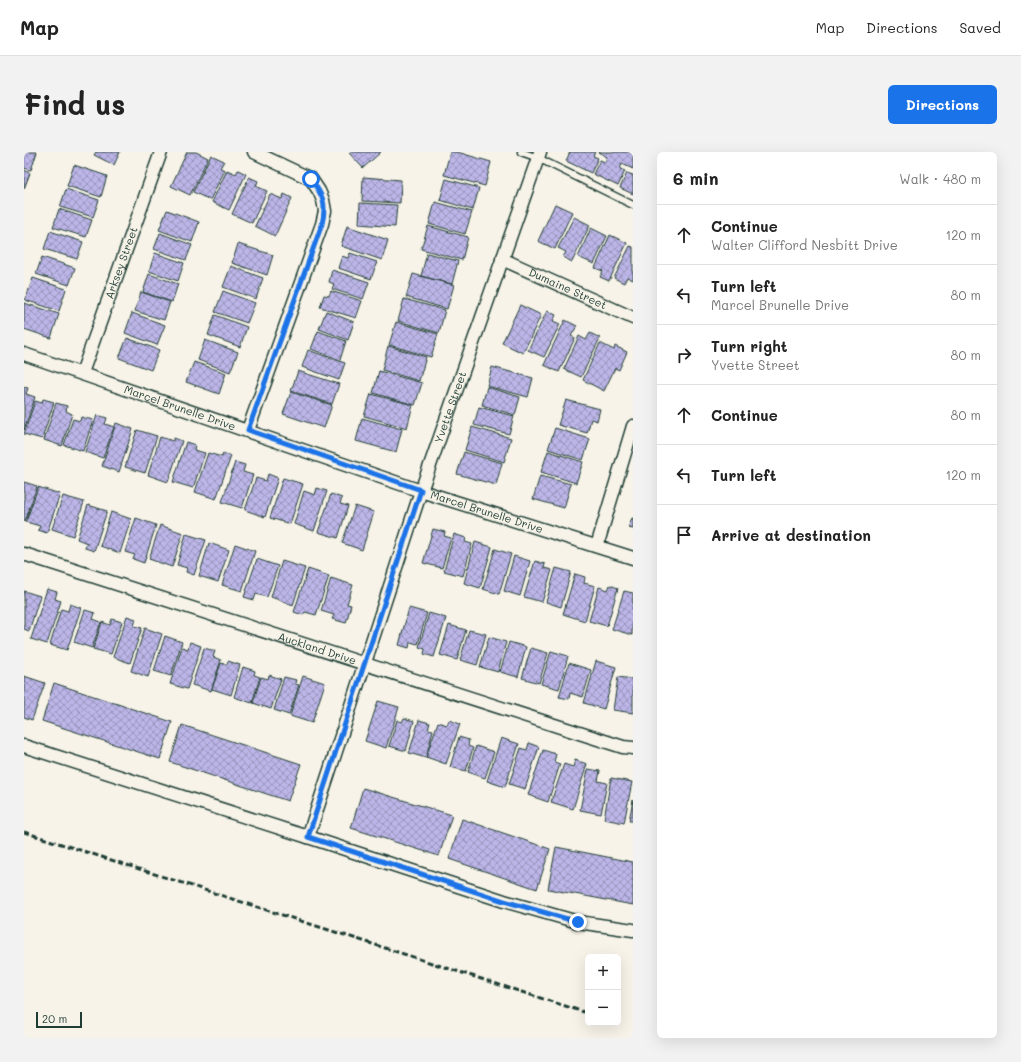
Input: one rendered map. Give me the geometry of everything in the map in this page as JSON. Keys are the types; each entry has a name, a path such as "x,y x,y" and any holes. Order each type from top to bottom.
{"street":[{"name":"Arksey Street","path":"82,373 161,152"},
{"path":"248,430 320,231 325,211 319,190 311,179 254,152"},
{"name":"Yvette Street","path":"308,837 421,490 539,155"},
{"name":"Dumaine Street","path":"502,259 633,318"},
{"name":"Marcel Brunelle Drive","path":"24,354 421,490 633,558"},
{"path":"597,546 633,426"},
{"name":"Auckland Drive","path":"24,554 572,731 633,748"},
{"path":"24,746 504,901 578,922 633,930"}],"lane":[{"path":"521,152 539,155 633,205"}],"building":[{"path":"24,152 37,152 31,170 24,168"},
{"path":"96,152 120,152 114,165 94,155"},
{"path":"187,152 196,152 208,158 190,195 171,186"},
{"path":"381,152 363,168 349,153"},
{"path":"450,152 457,152 491,162 485,186 444,175"},
{"path":"570,152 595,152 593,156 598,158 591,173 566,161"},
{"path":"598,152 633,152 633,169 622,164 620,169 625,171 618,186 593,174 600,160 605,162 607,157"},
{"path":"211,155 224,161 220,168 225,170 210,200 193,192"},
{"path":"74,165 107,176 101,197 67,186"},
{"path":"24,170 30,173 24,189"},
{"path":"227,170 236,174 238,170 246,174 229,210 212,202"},
{"path":"627,173 633,175 633,194 620,188"},
{"path":"249,177 258,181 256,186 267,191 252,223 232,214"},
{"path":"363,177 401,180 400,203 362,201"},
{"path":"446,179 479,188 473,210 440,200"},
{"path":"66,189 99,200 93,217 60,207"},
{"path":"270,194 282,199 284,194 292,198 275,236 255,226"},
{"path":"435,202 472,212 465,234 429,224"},
{"path":"360,203 397,205 395,227 359,224"},
{"path":"555,204 572,212 555,249 538,241"},
{"path":"59,209 92,220 86,237 53,227"},
{"path":"167,210 199,222 192,242 159,230"},
{"path":"574,217 590,225 572,262 563,257 566,252 558,248"},
{"path":"347,226 388,240 382,260 341,246"},
{"path":"428,226 468,237 462,260 421,249"},
{"path":"591,228 607,236 594,264 578,257"},
{"path":"50,231 83,242 77,259 44,249"},
{"path":"160,233 192,245 186,260 154,249"},
{"path":"610,235 627,243 609,281 600,277 603,271 595,268"},
{"path":"238,244 273,255 267,275 232,263"},
{"path":"630,246 633,247 633,280 627,277 624,283 614,278"},
{"path":"155,253 184,263 178,281 149,271"},
{"path":"350,253 377,262 371,279 338,268 342,256 348,258"},
{"path":"427,253 458,261 452,284 421,276"},
{"path":"42,257 75,268 69,285 36,274"},
{"path":"231,266 263,278 256,299 223,287"},
{"path":"332,270 369,282 363,299 332,289 334,284 329,282"},
{"path":"149,274 178,284 172,302 143,292"},
{"path":"413,274 454,285 447,309 406,297"},
{"path":"33,278 66,289 59,311 25,300"},
{"path":"223,291 255,303 247,323 215,312"},
{"path":"331,291 362,301 356,318 320,307 324,295 329,296"},
{"path":"141,292 170,302 164,320 135,311"},
{"path":"404,299 445,310 439,333 398,321"},
{"path":"24,303 59,314 51,338 24,329"},
{"path":"520,305 541,315 523,353 502,343"},
{"path":"326,311 354,322 348,340 319,329"},
{"path":"547,311 556,315 553,321 560,324 544,357 528,350"},
{"path":"132,313 165,325 157,345 125,333"},
{"path":"215,315 247,327 240,347 208,335"},
{"path":"565,320 577,326 571,336 575,338 559,372 544,365"},
{"path":"396,322 438,334 431,357 389,345"},
{"path":"318,331 346,341 340,360 311,349"},
{"path":"590,333 600,338 581,377 564,369 579,336 586,340"},
{"path":"127,338 159,350 151,370 119,358"},
{"path":"205,340 238,352 230,372 198,360"},
{"path":"600,343 614,350 615,346 627,352 619,370 615,368 604,391 583,380"},
{"path":"388,346 426,357 419,381 382,370"},
{"path":"308,350 345,363 339,380 302,367"},
{"path":"194,362 226,373 219,394 186,382"},
{"path":"492,367 533,378 528,397 487,386"},
{"path":"298,371 339,384 332,404 291,391"},
{"path":"379,371 422,383 415,405 373,393"},
{"path":"24,387 28,388 26,394 35,397 24,430"},
{"path":"487,387 520,397 515,415 482,405"},
{"path":"291,392 332,405 324,428 283,414"},
{"path":"371,394 413,405 407,428 364,416"},
{"path":"43,399 54,402 42,439 24,434 35,401 42,403"},
{"path":"566,400 600,409 597,421 591,419 587,433 558,425"},
{"path":"56,403 67,406 66,411 72,414 62,446 44,440"},
{"path":"479,407 514,416 509,434 474,425"},
{"path":"97,415 107,418 105,424 114,427 103,458 85,452"},
{"path":"81,417 93,420 83,451 64,445 73,419 80,421"},
{"path":"362,418 402,429 396,452 356,441"},
{"path":"116,423 133,429 119,472 102,466"},
{"path":"472,427 511,438 504,462 465,450"},
{"path":"555,428 590,439 583,460 548,449"},
{"path":"137,430 157,436 145,473 125,467"},
{"path":"160,437 173,441 174,438 182,441 168,482 148,475"},
{"path":"186,442 195,445 194,450 205,453 193,488 173,482"},
{"path":"548,451 583,462 576,483 541,472"},
{"path":"464,452 502,463 496,485 457,474"},
{"path":"208,453 222,457 223,453 231,456 216,499 195,492"},
{"path":"235,462 245,465 243,472 253,475 242,508 222,502"},
{"path":"268,474 278,478 265,517 245,510 256,478 266,481"},
{"path":"540,476 571,484 564,508 533,499"},
{"path":"283,478 303,484 290,524 270,518"},
{"path":"24,482 37,486 25,522 24,521"},
{"path":"38,487 60,494 47,533 38,530 40,526 26,522"},
{"path":"317,488 327,491 314,531 294,524 304,491 315,495"},
{"path":"331,494 342,498 340,504 348,506 338,538 318,532"},
{"path":"63,496 84,502 73,536 52,529"},
{"path":"88,505 107,511 94,551 85,548 87,543 77,539"},
{"path":"355,506 374,512 362,550 342,543"},
{"path":"111,512 131,519 120,553 100,546"},
{"path":"136,518 156,525 144,563 133,559 135,555 125,552"},
{"path":"633,518 633,529 628,528"},
{"path":"160,525 183,533 172,567 149,559"},
{"path":"433,529 445,532 444,536 451,538 442,568 423,563"},
{"path":"186,534 206,540 194,575 186,572 187,568 177,565"},
{"path":"454,534 466,538 465,542 472,544 463,576 444,571"},
{"path":"475,542 492,547 480,588 464,583"},
{"path":"209,543 229,550 218,582 199,576"},
{"path":"235,544 255,551 242,591 222,585"},
{"path":"495,549 511,554 499,594 483,589"},
{"path":"514,556 530,561 520,596 504,591"},
{"path":"257,559 278,566 267,597 256,594 254,600 244,597"},
{"path":"282,561 305,568 293,605 271,597"},
{"path":"535,561 545,564 544,568 552,570 542,602 524,597"},
{"path":"556,568 571,572 561,607 546,602"},
{"path":"308,569 329,576 316,615 305,612 303,615 294,612"},
{"path":"575,574 585,577 584,583 595,586 585,621 563,614"},
{"path":"331,578 353,585 347,604 351,605 346,623 332,619 334,615 321,611"},
{"path":"610,585 618,588 607,626 589,621 599,587 608,590"},
{"path":"47,589 57,592 55,599 61,601 47,644 31,639"},
{"path":"24,591 40,596 29,631 24,629"},
{"path":"624,591 633,593 632,635 612,629"},
{"path":"70,604 81,608 67,650 50,645 61,609 68,611"},
{"path":"409,608 427,613 418,644 410,642 409,648 399,645"},
{"path":"85,610 95,613 93,619 101,622 92,648 74,642"},
{"path":"429,613 446,618 434,657 424,654 425,649 419,647"},
{"path":"127,616 136,619 134,626 142,628 130,663 113,657"},
{"path":"112,619 122,622 111,654 93,649 102,622 110,625"},
{"path":"449,625 466,630 457,660 440,655"},
{"path":"145,628 162,634 148,677 131,671"},
{"path":"469,630 486,634 477,665 460,660"},
{"path":"165,636 182,642 171,676 154,671"},
{"path":"489,637 506,642 498,672 480,667"},
{"path":"190,642 201,646 187,689 170,684 182,647 188,649"},
{"path":"509,642 526,647 518,677 500,672"},
{"path":"204,648 215,651 213,657 221,660 211,691 192,685"},
{"path":"531,648 548,653 539,683 522,678"},
{"path":"551,651 568,656 559,689 541,684"},
{"path":"228,661 240,665 231,695 212,689 221,663 227,665"},
{"path":"596,661 616,667 604,709 584,703"},
{"path":"569,663 591,670 583,697 570,693 569,699 559,697"},
{"path":"243,667 255,671 254,675 260,677 252,703 234,697"},
{"path":"269,675 281,679 271,709 253,703 261,677 268,679"},
{"path":"24,676 45,683 32,720 24,717"},
{"path":"303,676 325,683 312,723 290,716"},
{"path":"284,677 296,680 295,684 299,685 289,715 274,710"},
{"path":"618,677 633,679 633,713 613,710"},
{"path":"54,683 172,722 160,759 42,721"},
{"path":"378,701 399,707 386,748 365,741"},
{"path":"404,718 414,721 406,751 389,746 397,720 402,722"},
{"path":"419,720 430,723 428,729 433,730 426,758 409,753"},
{"path":"449,720 460,724 446,764 426,757 438,722 447,725"},
{"path":"182,725 301,764 288,801 170,762"},
{"path":"459,737 469,740 468,746 473,748 466,771 450,767"},
{"path":"501,738 519,744 505,787 487,781"},
{"path":"529,743 539,747 525,789 509,784 521,748 527,750"},
{"path":"476,746 494,752 485,778 468,772"},
{"path":"543,750 556,754 554,762 560,764 548,802 528,795"},
{"path":"575,760 587,764 573,809 551,802 564,764 573,767"},
{"path":"588,769 600,771 598,781 607,783 601,814 580,810"},
{"path":"611,778 632,782 624,823 604,819"},
{"path":"363,788 452,815 439,856 351,828"},
{"path":"633,800 633,821 629,821"},
{"path":"462,819 550,849 537,889 449,859"},
{"path":"556,847 633,862 633,905 548,889"}],"railway":[{"path":"24,832 584,1012"}],"route":[{"path":"311,179 319,190 323,200 325,211 322,224 248,430 421,490 308,837 504,901 578,922"}]}
